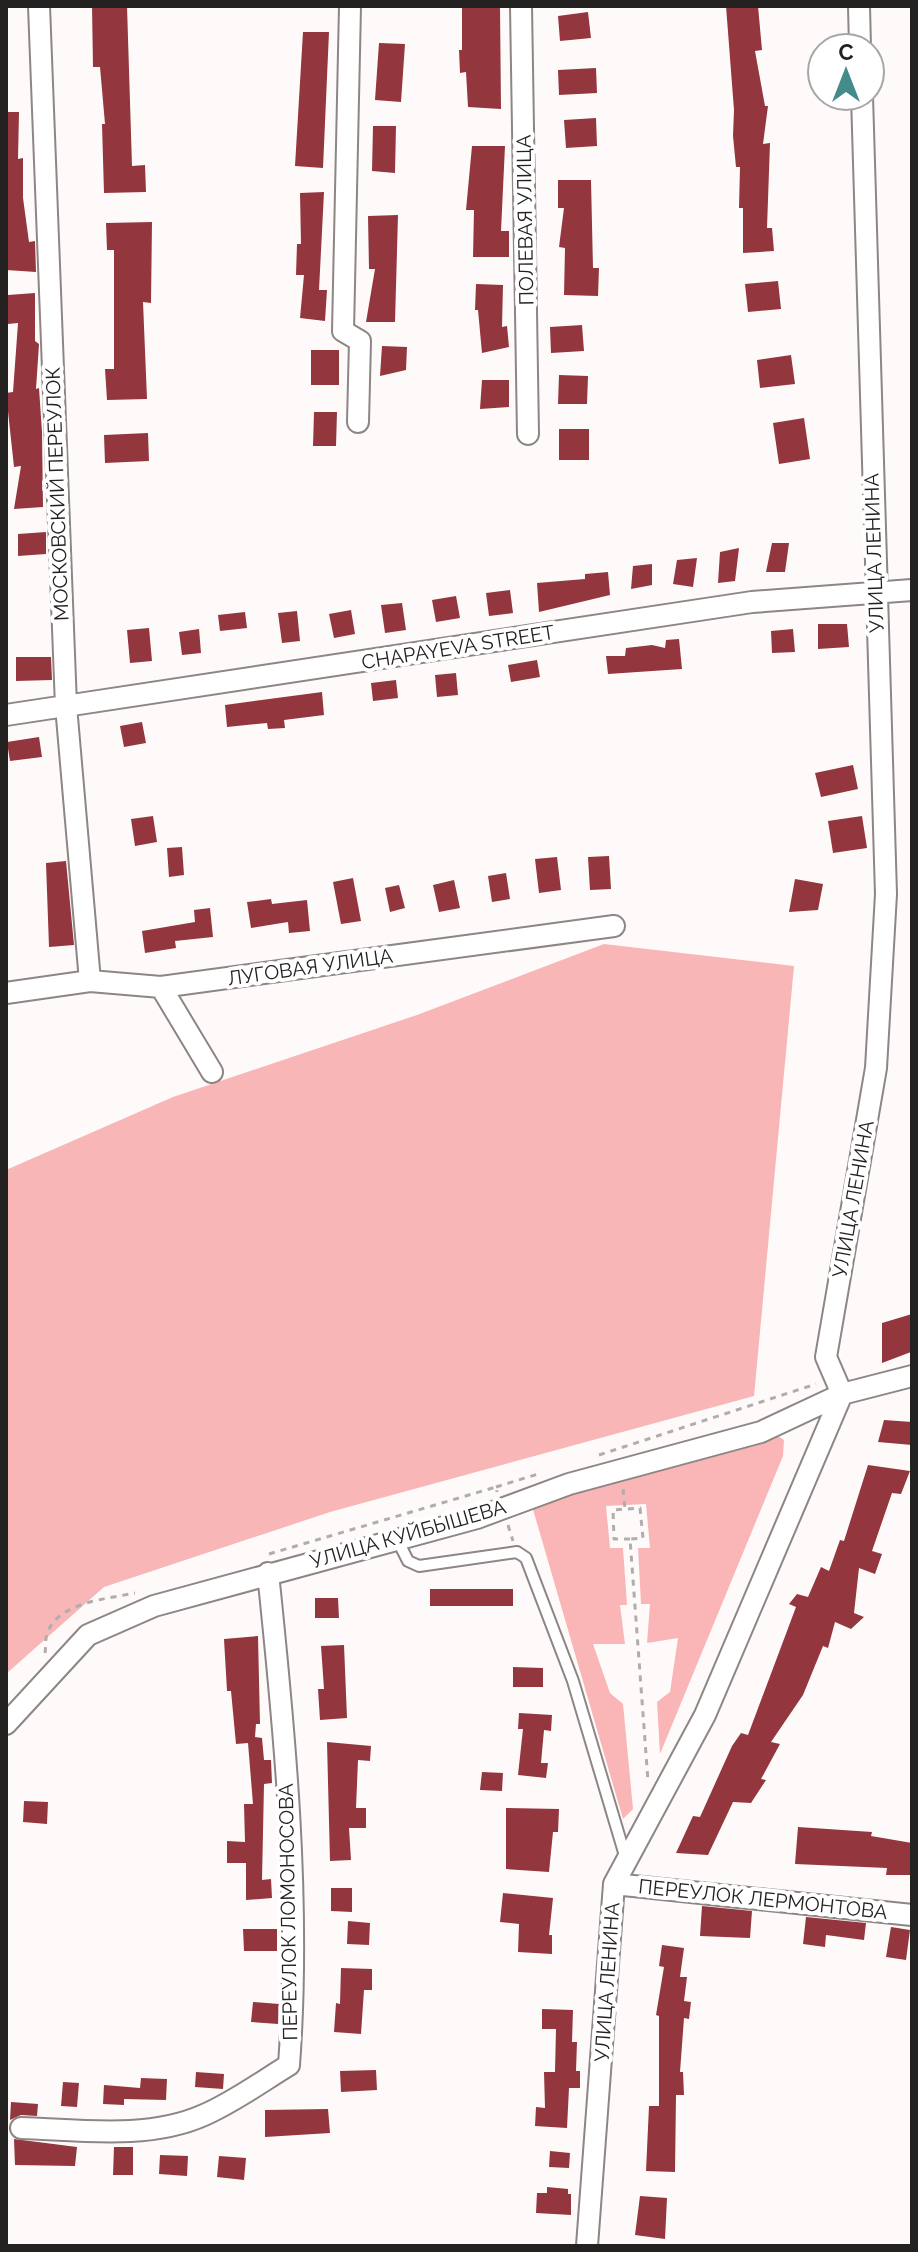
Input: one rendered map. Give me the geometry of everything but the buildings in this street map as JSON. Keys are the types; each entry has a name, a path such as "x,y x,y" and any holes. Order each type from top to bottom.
{"street":[{"name":"МОСКОВСКИЙ ПЕРЕУЛОК","path":"39,6 66,706 90,981"},
{"path":"350,6 343,331 360,341 358,422"},
{"name":"ПОЛЕВАЯ УЛИЦА","path":"521,6 528,434"},
{"path":"859,6 860,32"},
{"name":"УЛИЦА ЛЕНИНА","path":"587,2246 614,1884 705,1715 839,1386 826,1357 876,1068 886,894 862,112"},
{"name":"CHAPAYEVA STREET","path":"6,715 752,602 912,590"},
{"name":"ЛУГОВАЯ УЛИЦА","path":"6,993 90,981 161,987 614,926"},
{"path":"161,987 212,1072"},
{"name":"УЛИЦА КУЙБЫШЕВА","path":"6,1724 88,1635 154,1606 477,1518 569,1484 761,1432 839,1386 912,1376"},
{"name":"ПЕРЕУЛОК ЛОМОНОСОВА","path":"21,2128 113,2132 170,2126 203,2115 289,2065 293,1946 284,1737 268,1573"},
{"name":"ПЕРЕУЛОК ЛЕРМОНТОВА","path":"614,1884 912,1915"}],"lane":[{"path":"397,1539 408,1561 419,1566 517,1552 526,1558 573,1681 626,1861"}],"path":[{"path":"597,1456 839,1386"},
{"path":"496,1487 539,1474"},
{"path":"640,1508 643,1538 630,1539 614,1539 613,1510 640,1508"},
{"path":"630,1539 648,1785"}],"shaded area":[{"path":"604,944 794,966 754,1396 330,1512 104,1587 6,1674 6,1170 173,1097 417,1015"},
{"path":"775,1434 784,1440 783,1456 660,1754 657,1702 670,1692 678,1638 647,1643 650,1604 641,1604 638,1548 650,1548 646,1504 606,1506 610,1548 623,1548 627,1605 620,1605 625,1644 593,1644 610,1693 623,1704 633,1809 623,1819 532,1506 536,1502"}]}
